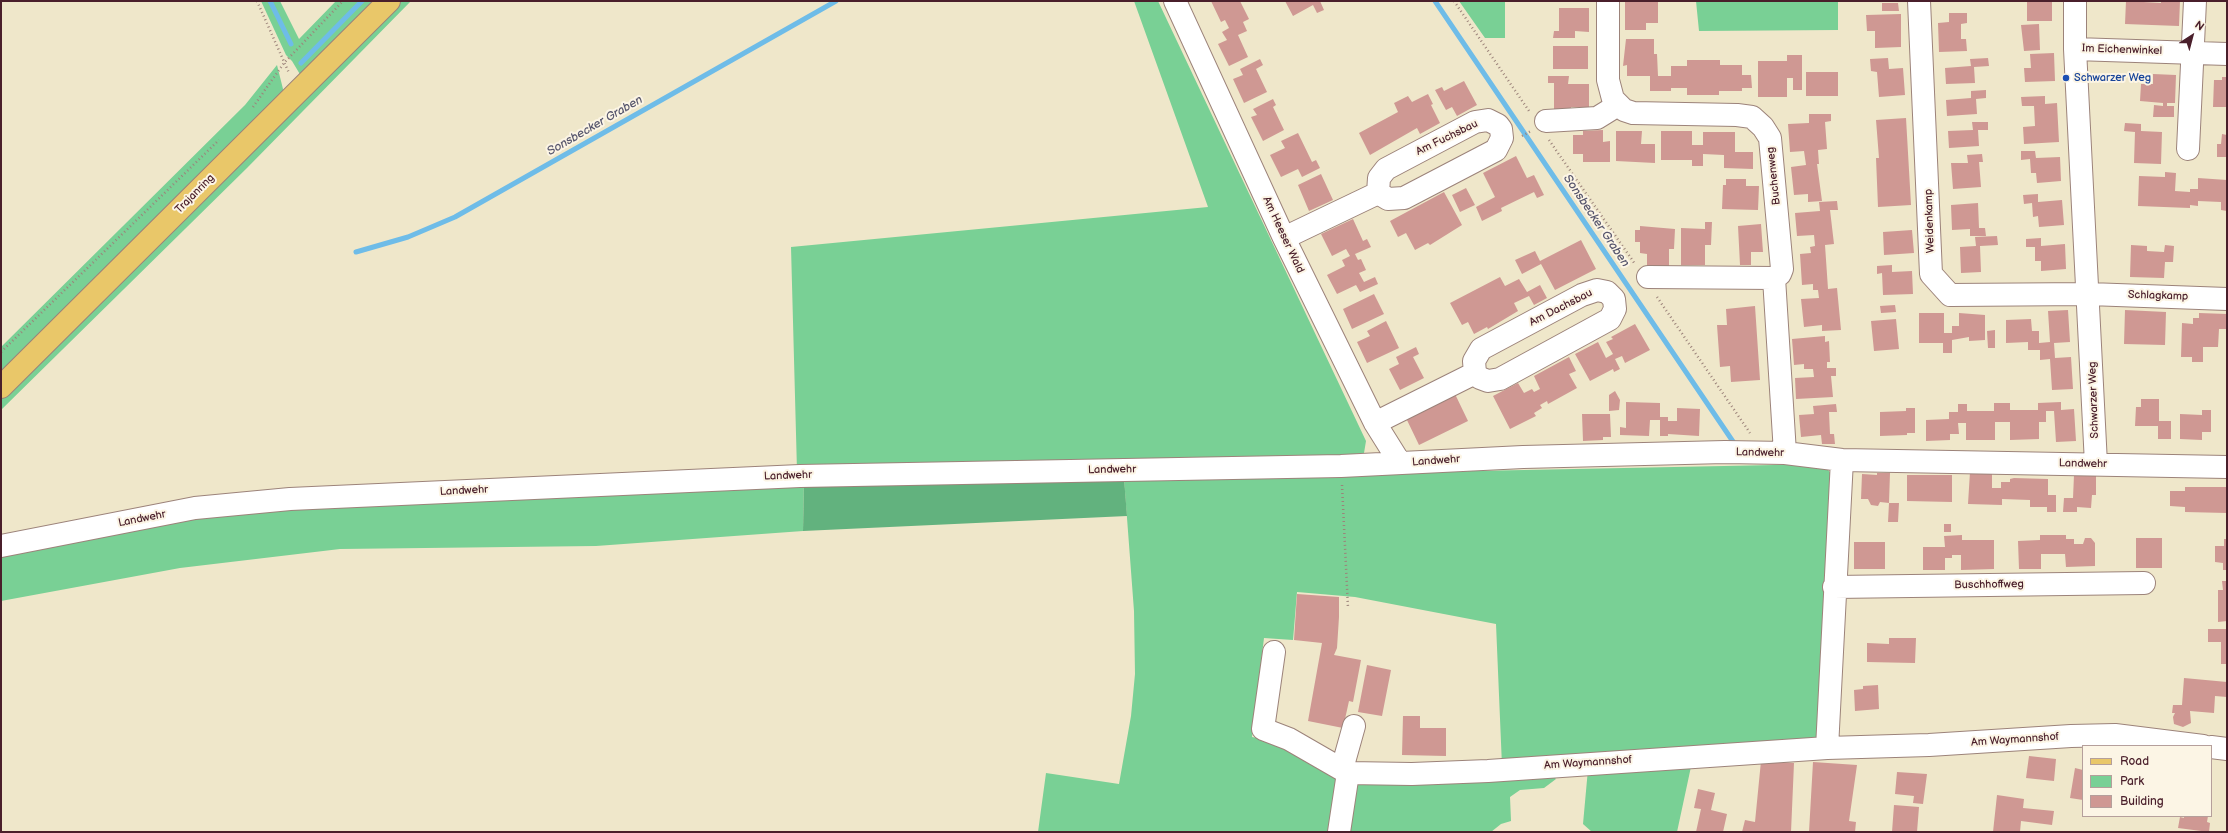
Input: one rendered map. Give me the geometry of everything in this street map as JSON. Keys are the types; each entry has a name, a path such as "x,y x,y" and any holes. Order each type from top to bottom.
{"main road":[{"name":"Trajanring","path":"1,387 389,1"}],"street":[{"path":"1539,126 1597,118 1618,105 1609,91 1608,1"},
{"name":"Weidenkamp","path":"1919,1 1931,274 1950,295 2089,294"},
{"name":"Schwarzer Weg","path":"2075,1 2075,48 2089,294 2096,464"},
{"path":"2188,149 2194,53 2195,1"},
{"name":"Am Heeser Wald","path":"1178,2 1284,238 1375,423 1400,463"},
{"name":"Im Eichenwinkel","path":"2075,48 2227,54"},
{"name":"Buchenweg","path":"1618,105 1624,110 1633,113 1737,115 1752,117 1763,127 1770,138 1782,269 1780,274 1774,278 1775,453"},
{"name":"Am Fuchsbau","path":"1483,120 1493,122 1501,129 1502,138 1496,150 1404,198 1388,199 1378,193 1379,178 1386,169 1455,133 1483,120"},
{"path":"1284,238 1378,193"},
{"path":"1647,281 1774,278"},
{"name":"Am Dachsbau","path":"1597,290 1607,292 1614,298 1615,309 1610,319 1500,380 1488,381 1480,378 1475,373 1474,361 1481,349 1575,299 1597,290"},
{"name":"Schlagkamp","path":"2089,294 2227,299"},
{"path":"1375,423 1475,373"},
{"name":"Landwehr","path":"1,546 195,508 290,499 800,476 1341,466 1523,457 1775,453 1842,460 2227,467"},
{"path":"1827,748 1834,588 1842,460"},
{"name":"Buschhoffweg","path":"1834,588 2144,583"},
{"path":"1274,652 1263,729 1289,739 1345,771"},
{"path":"1339,832 1345,771 1354,726"},
{"name":"Am Waymannshof","path":"1345,771 1412,774 1488,771 1827,748 1929,745 2115,735 2195,745"},
{"path":"2212,747 2227,749"}],"path":[{"path":"257,1 284,63 299,91"},
{"path":"252,108 284,63 343,1"},
{"path":"1454,1 1647,281 1775,453"},
{"path":"1520,138 1539,126"},
{"path":"1,352 224,136"},
{"path":"1341,466 1348,608"}],"green space":[{"path":"261,1 280,1 299,39 336,1 377,1 301,76 292,61 286,55"},
{"path":"396,1 411,1 247,168 1,410 1,396"},
{"path":"1134,1 1158,1 1366,441 1364,453 1291,461 797,471 791,247 1208,207"},
{"path":"1459,1 1505,1 1505,38 1485,38"},
{"path":"1696,1 1838,1 1838,30 1699,31"},
{"path":"277,65 284,93 1,376 1,347 245,105"},
{"path":"1824,464 1831,474 1817,743 1502,766 1496,624 1355,597 1297,592 1293,640 1264,638 1252,737 1291,744 1339,773 1331,832 1038,832 1046,773 1119,784 1131,716 1135,674 1134,611 1124,478"},
{"path":"1124,478 1127,516 803,531 804,480"},
{"path":"804,480 803,531 596,546 340,549 180,568 1,601 1,551 203,513"},
{"path":"1692,762 1677,832 1592,832 1583,824 1588,769"},
{"path":"1552,775 1556,779 1544,788 1520,790 1510,797 1511,821 1501,824 1491,832 1343,832 1349,789 1360,779"}],"building":[{"path":"1211,1 1240,1 1249,19 1243,22 1247,31 1238,35 1248,57 1229,66 1218,44 1227,40 1222,32 1229,28 1225,20 1221,22"},
{"path":"1285,1 1320,1 1324,10 1317,13 1313,5 1293,16"},
{"path":"2027,1 2052,1 2052,21 2027,21"},
{"path":"2126,1 2161,3 2161,1 2180,1 2179,26 2125,24"},
{"path":"1625,2 1658,2 1658,23 1646,23 1646,30 1625,30"},
{"path":"1882,3 1898,3 1899,11 1882,11"},
{"path":"1559,8 1589,8 1589,32 1575,31 1575,38 1553,38 1554,31 1559,31"},
{"path":"1949,13 1967,13 1967,23 1961,24 1961,39 1966,39 1967,51 1939,52 1938,23 1949,22"},
{"path":"1901,14 1901,47 1875,48 1875,31 1867,31 1866,15"},
{"path":"2039,24 2040,50 2024,51 2021,25"},
{"path":"1626,39 1654,39 1654,54 1657,54 1658,76 1671,76 1671,66 1687,66 1687,60 1720,60 1720,65 1742,65 1742,75 1751,75 1752,88 1742,88 1742,91 1719,91 1719,95 1687,95 1687,88 1671,88 1671,91 1650,91 1650,76 1627,76 1627,65 1623,66"},
{"path":"1553,46 1588,46 1588,69 1553,69"},
{"path":"2054,53 2055,81 2025,82 2024,68 2031,68 2030,54"},
{"path":"1787,55 1802,55 1802,90 1793,90 1793,78 1787,78 1787,97 1758,97 1758,61 1787,61"},
{"path":"1888,58 1889,69 1903,68 1905,95 1879,97 1877,72 1871,71 1870,59"},
{"path":"1988,58 1989,66 1974,67 1975,83 1946,84 1945,68 1971,66 1970,59"},
{"path":"1260,59 1263,65 1256,69 1267,92 1244,103 1233,79 1243,75 1240,69"},
{"path":"1806,72 1838,72 1838,96 1806,96"},
{"path":"2153,74 2176,75 2175,103 2167,103 2167,106 2174,106 2174,117 2153,117 2154,105 2163,106 2163,103 2140,101 2141,84 2153,84"},
{"path":"1548,76 1569,76 1568,84 1589,84 1589,107 1571,107 1571,114 1554,114 1554,83 1548,83"},
{"path":"2222,77 2227,77 2227,107 2213,107 2214,80 2222,80"},
{"path":"1464,81 1477,105 1457,116 1452,107 1446,110 1435,90 1442,87 1444,91"},
{"path":"1986,90 1986,98 1976,99 1977,114 1947,116 1946,100 1971,98 1971,91"},
{"path":"1428,94 1433,104 1431,105 1440,123 1420,134 1417,128 1370,155 1359,133 1398,112 1394,103 1408,96 1412,102"},
{"path":"2045,96 2045,104 2057,103 2059,142 2024,144 2023,127 2035,126 2034,106 2022,106 2021,97"},
{"path":"1273,99 1276,105 1273,107 1284,130 1263,141 1251,117 1257,115 1253,109"},
{"path":"1809,114 1831,114 1831,121 1825,122 1827,149 1818,150 1819,164 1817,164 1822,201 1808,202 1808,194 1794,195 1791,167 1806,165 1804,151 1790,152 1788,124 1809,123"},
{"path":"1906,118 1911,205 1878,207 1876,158 1879,158 1876,120"},
{"path":"1972,122 1988,122 1988,130 1978,130 1979,146 1949,148 1948,131 1973,130"},
{"path":"2125,123 2141,124 2141,131 2162,132 2161,164 2134,163 2135,132 2124,131"},
{"path":"1603,130 1603,142 1610,141 1610,162 1583,162 1583,154 1573,154 1573,135 1583,135 1583,131"},
{"path":"1616,131 1642,131 1641,144 1655,144 1655,163 1616,161"},
{"path":"1661,131 1692,131 1692,145 1703,145 1703,132 1735,132 1735,152 1753,152 1753,169 1724,168 1724,155 1703,154 1703,166 1692,166 1692,160 1661,160"},
{"path":"1298,133 1312,162 1316,160 1320,168 1302,177 1298,169 1281,177 1270,155 1285,148 1281,141"},
{"path":"2222,134 2227,135 2227,157 2217,157 2217,144 2221,144"},
{"path":"2021,151 2035,151 2036,158 2060,157 2061,181 2037,183 2036,173 2031,173 2030,159 2021,160"},
{"path":"1982,154 1983,162 1979,162 1981,187 1953,189 1951,163 1968,163 1967,155"},
{"path":"1516,156 1527,178 1534,175 1544,195 1537,198 1534,192 1501,208 1502,211 1482,221 1476,207 1495,197 1483,173"},
{"path":"2165,172 2176,173 2175,191 2190,192 2190,189 2198,189 2198,178 2227,180 2227,211 2221,210 2221,202 2198,201 2198,206 2190,205 2190,208 2138,206 2139,176 2165,177"},
{"path":"1321,174 1333,200 1309,211 1298,185"},
{"path":"1726,179 1746,179 1746,186 1759,186 1758,210 1722,209 1723,185 1726,185"},
{"path":"1466,188 1475,205 1460,212 1452,195"},
{"path":"1444,192 1462,225 1430,245 1428,243 1415,250 1406,233 1398,237 1390,221"},
{"path":"2038,194 2038,202 2062,200 2064,225 2039,227 2038,216 2033,217 2032,203 2024,204 2023,195"},
{"path":"1837,201 1838,210 1830,210 1834,244 1825,245 1828,289 1837,288 1841,330 1822,331 1822,325 1804,327 1801,299 1819,298 1818,290 1813,290 1813,284 1802,285 1800,254 1811,253 1810,247 1815,246 1814,235 1797,236 1795,213 1820,211 1819,202"},
{"path":"1978,203 1979,228 1985,228 1986,236 1970,236 1970,229 1952,230 1951,205"},
{"path":"1353,219 1363,241 1367,239 1371,247 1355,254 1358,260 1361,259 1366,270 1359,273 1364,282 1375,277 1378,284 1360,292 1356,285 1337,294 1327,275 1345,266 1342,260 1350,256 1346,249 1332,256 1321,234"},
{"path":"1705,222 1712,222 1711,245 1705,245 1705,265 1681,265 1681,228 1705,229"},
{"path":"1761,224 1763,252 1751,252 1751,265 1740,265 1738,226"},
{"path":"1640,226 1675,229 1674,249 1669,249 1669,266 1647,266 1647,254 1640,253 1640,242 1635,242 1635,230 1640,230"},
{"path":"1912,230 1914,253 1884,255 1883,232"},
{"path":"1997,236 1998,245 1980,246 1981,272 1961,273 1960,247 1976,246 1975,237"},
{"path":"2041,238 2041,246 2065,244 2066,269 2041,271 2041,261 2035,261 2035,247 2026,247 2026,239"},
{"path":"1581,240 1596,269 1555,290 1541,264 1522,274 1515,260 1535,251 1540,261"},
{"path":"2131,245 2147,246 2147,251 2164,252 2165,245 2174,246 2173,262 2165,262 2164,278 2130,277"},
{"path":"1892,265 1892,272 1912,271 1913,294 1883,295 1882,273 1877,274 1877,266"},
{"path":"1500,277 1505,286 1519,279 1527,292 1540,285 1547,298 1534,305 1529,296 1514,303 1518,311 1488,329 1487,327 1474,334 1468,322 1462,325 1450,303"},
{"path":"1374,294 1384,314 1352,329 1343,309"},
{"path":"1895,305 1896,312 1881,313 1880,306"},
{"path":"1755,306 1760,380 1731,382 1730,366 1720,367 1717,325 1727,325 1726,309"},
{"path":"2068,310 2070,342 2054,343 2055,358 2071,357 2073,389 2052,390 2050,359 2040,360 2040,350 2028,350 2028,342 2006,343 2006,320 2031,319 2032,331 2039,331 2039,343 2050,342 2048,311"},
{"path":"2125,310 2166,312 2165,345 2124,344"},
{"path":"1919,313 1944,313 1944,333 1952,333 1952,326 1959,326 1959,313 1985,315 1985,340 1969,341 1969,337 1952,340 1952,353 1943,353 1943,343 1919,343"},
{"path":"2199,313 2227,314 2226,329 2219,329 2218,347 2203,347 2203,362 2192,362 2192,357 2181,357 2182,323 2193,324 2193,318 2199,318"},
{"path":"1896,319 1899,349 1874,351 1871,321"},
{"path":"1386,321 1399,348 1367,363 1357,342 1370,336 1367,331"},
{"path":"1635,324 1650,350 1625,363 1622,356 1615,359 1620,369 1614,372 1613,369 1590,381 1575,354 1598,342 1606,358 1613,354 1606,342 1613,339 1611,337"},
{"path":"1995,330 1995,348 1988,348 1987,331"},
{"path":"1825,336 1825,342 1829,341 1830,362 1827,362 1827,368 1836,368 1836,376 1831,376 1833,397 1796,399 1795,378 1814,377 1813,369 1804,369 1804,364 1794,365 1792,339"},
{"path":"1416,347 1419,354 1413,357 1424,378 1400,390 1389,369 1399,364 1396,357"},
{"path":"1569,357 1576,371 1569,374 1577,388 1548,404 1547,401 1540,405 1542,408 1534,413 1536,416 1510,429 1493,396 1518,383 1524,393 1532,389 1534,392 1540,389 1534,376"},
{"path":"1615,391 1620,400 1619,410 1609,411 1609,395"},
{"path":"1455,394 1468,421 1419,445 1406,418"},
{"path":"2141,399 2159,399 2159,421 2171,421 2171,439 2158,439 2158,426 2135,426 2136,407 2141,407"},
{"path":"1626,402 1660,403 1660,417 1668,417 1668,421 1677,421 1677,408 1700,409 1699,436 1668,434 1668,436 1660,436 1660,420 1650,420 1649,436 1620,435 1620,427 1626,428"},
{"path":"2061,402 2061,410 2074,409 2076,441 2056,442 2054,411 2046,411 2046,422 2039,422 2039,439 2010,440 2010,422 1995,422 1995,440 1966,440 1966,423 1958,423 1959,434 1950,434 1950,440 1926,441 1926,420 1949,419 1949,412 1958,412 1958,404 1967,404 1967,411 1994,411 1994,403 2010,403 2010,410 2038,410 2038,403"},
{"path":"1836,404 1837,412 1829,412 1830,434 1834,434 1835,444 1822,444 1821,435 1801,437 1799,415 1814,414 1813,406"},
{"path":"1906,408 1915,408 1915,433 1907,433 1907,435 1880,436 1880,412 1906,411"},
{"path":"2202,410 2211,410 2211,432 2202,432 2202,440 2180,439 2180,414 2202,415"},
{"path":"1582,414 1610,414 1611,437 1603,437 1603,440 1583,441"},
{"path":"1970,472 1992,473 1992,488 2001,488 2001,482 2010,482 2010,479 2014,478 2048,479 2048,495 2056,495 2056,512 2047,512 2047,507 2030,507 2030,500 2002,499 2002,505 1968,504"},
{"path":"1877,473 1890,473 1889,503 1880,502 1878,506 1871,505 1868,499 1861,499 1862,474 1877,475"},
{"path":"1907,475 1952,475 1952,502 1907,501"},
{"path":"2074,475 2096,476 2096,495 2092,495 2091,508 2077,507 2077,512 2063,512 2064,498 2073,498"},
{"path":"2185,487 2227,487 2227,513 2185,512 2185,507 2170,506 2170,491 2185,491"},
{"path":"1889,503 1899,503 1898,522 1888,522"},
{"path":"1944,524 1951,524 1951,532 1944,532"},
{"path":"1962,535 1962,540 1994,540 1994,569 1961,570 1961,555 1952,555 1952,558 1945,558 1945,570 1923,570 1923,547 1945,547 1944,536"},
{"path":"2040,535 2066,535 2066,539 2074,539 2074,544 2083,544 2085,538 2091,538 2095,543 2095,566 2066,567 2065,554 2041,554 2041,569 2019,569 2018,541 2040,540"},
{"path":"2136,538 2162,538 2162,568 2136,568"},
{"path":"2224,539 2227,539 2227,570 2223,570 2223,563 2215,562 2215,546 2224,546"},
{"path":"1854,542 1885,542 1885,569 1854,569"},
{"path":"2222,581 2227,581 2227,621 2218,622 2218,590 2223,590"},
{"path":"1297,594 1339,597 1337,648 1334,655 1361,660 1353,702 1349,701 1343,728 1308,721 1322,643 1294,640"},
{"path":"2208,629 2227,629 2227,664 2221,664 2221,642 2208,642"},
{"path":"1889,638 1916,638 1915,663 1867,662 1867,643 1889,644"},
{"path":"1367,665 1391,670 1382,716 1358,712"},
{"path":"2184,678 2227,682 2227,697 2215,696 2214,713 2190,711 2191,723 2183,727 2174,724 2173,717 2175,713 2172,713 2173,705 2182,705"},
{"path":"1878,685 1879,709 1855,711 1854,690 1863,689 1863,686"},
{"path":"1403,716 1420,716 1420,728 1446,728 1446,756 1402,755"},
{"path":"2029,756 2056,759 2054,781 2026,778"},
{"path":"1761,761 1794,763 1791,832 1742,832 1745,820 1755,822"},
{"path":"1813,762 1857,765 1849,821 1856,822 1855,832 1809,832"},
{"path":"2075,768 2082,770 2082,800 2070,798"},
{"path":"1897,772 1927,774 1923,804 1913,803 1914,796 1895,794"},
{"path":"1698,789 1715,793 1711,810 1727,814 1723,832 1696,832 1701,809 1694,808"},
{"path":"1997,795 2024,799 2023,808 2054,811 2052,825 2021,821 2020,832 1993,832"},
{"path":"1894,805 1919,807 1917,832 1892,832"},
{"path":"2180,817 2208,817 2207,822 2210,823 2209,832 2178,828"}],"waterway":[{"path":"270,1 291,44"},
{"path":"301,63 362,1"},
{"name":"Sonsbecker Graben","path":"356,252 408,237 455,217 836,1"},
{"name":"Sonsbecker Graben","path":"1435,1 1736,446"}],"place":[{"name":"Schwarzer Weg","path":"2066,78"}]}
